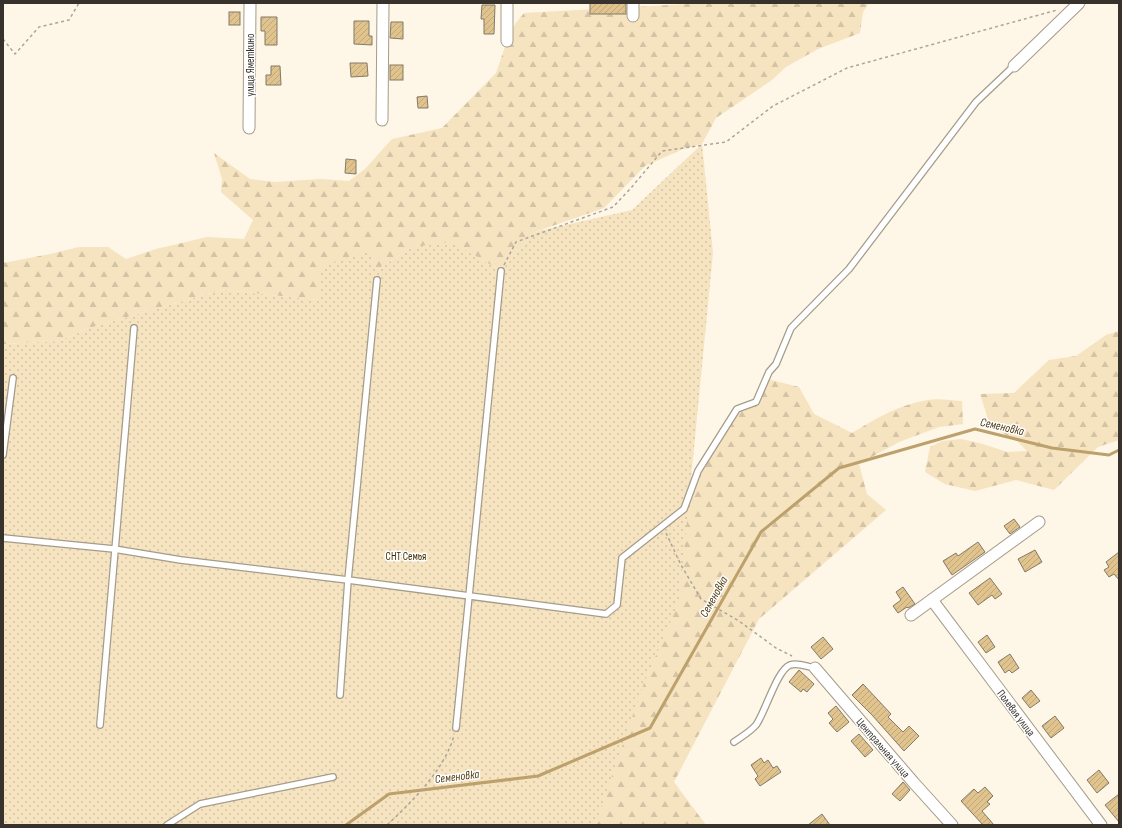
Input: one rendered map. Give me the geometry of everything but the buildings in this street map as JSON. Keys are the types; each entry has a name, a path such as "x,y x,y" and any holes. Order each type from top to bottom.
{"street":[{"name":"улица Яметкино","path":"249,128 250,3"},
{"path":"382,120 383,3"},
{"path":"507,3 507,41"},
{"path":"632,16 633,3"},
{"path":"1014,66 1078,3"},
{"path":"911,616 1039,522"},
{"name":"Полевая улица","path":"932,600 1101,825"},
{"name":"Центральная улица","path":"815,668 952,825"}],"lane":[{"path":"3,538 114,549 181,560 348,580 606,614 617,605 622,558 684,509 698,471 737,409 756,402 770,372 776,364 790,328 849,269 976,102 1014,66"},
{"path":"456,728 501,271"},
{"path":"340,695 348,580 377,280"},
{"path":"100,724 134,328"},
{"path":"3,455 13,378"},
{"path":"734,742 756,725 774,689 789,665 799,664 815,668"},
{"path":"167,825 200,804 333,777"}],"path":[{"path":"3,40 15,54 39,27 69,20 79,3"},
{"path":"501,271 516,242 613,206 631,188 662,151 726,142 773,106 847,68 1078,3"},
{"path":"663,526 681,565 701,599 739,621 776,648 796,658"},
{"path":"387,825 410,803 436,771 452,744 456,728"}],"green space":[{"path":"706,3 869,3 863,12 860,33 818,49 786,67 772,80 716,118 702,144 683,149 645,166 604,208 535,232 501,271 467,251 413,247 376,270 369,251 319,300 222,290 89,328 60,341 3,344 3,263 79,247 108,247 126,259 156,249 207,237 244,239 253,220 221,192 222,179 214,153 250,179 275,182 320,179 349,181 365,169 392,139 442,128 496,73 507,41 515,24 524,13"},
{"name":"СНТ Семья","path":"702,144 713,253 679,602 644,683 595,825 3,825 3,344 60,341 89,328 222,290 319,300 319,268 369,251 376,270 413,247 448,242 467,251 501,271 535,232 632,210"},
{"path":"1119,331 1119,440 1098,447 1054,490 1016,480 975,491 945,484 925,472 930,447 942,441 961,439 1007,452 1027,451 1017,441 997,430 988,419 980,394 1014,393 1049,360 1076,356 1106,335"},
{"path":"767,379 799,387 814,414 852,433 879,417 908,405 932,399 962,401 963,424 939,427 899,442 859,464 867,494 886,510 759,619 674,782 706,825 419,825 684,509 698,471 737,409 756,402"}],"waterway":[{"name":"Семеновка","path":"346,825 389,794 538,776 650,728 761,532 839,468 975,429 1052,448 1109,455 1119,450"}]}
